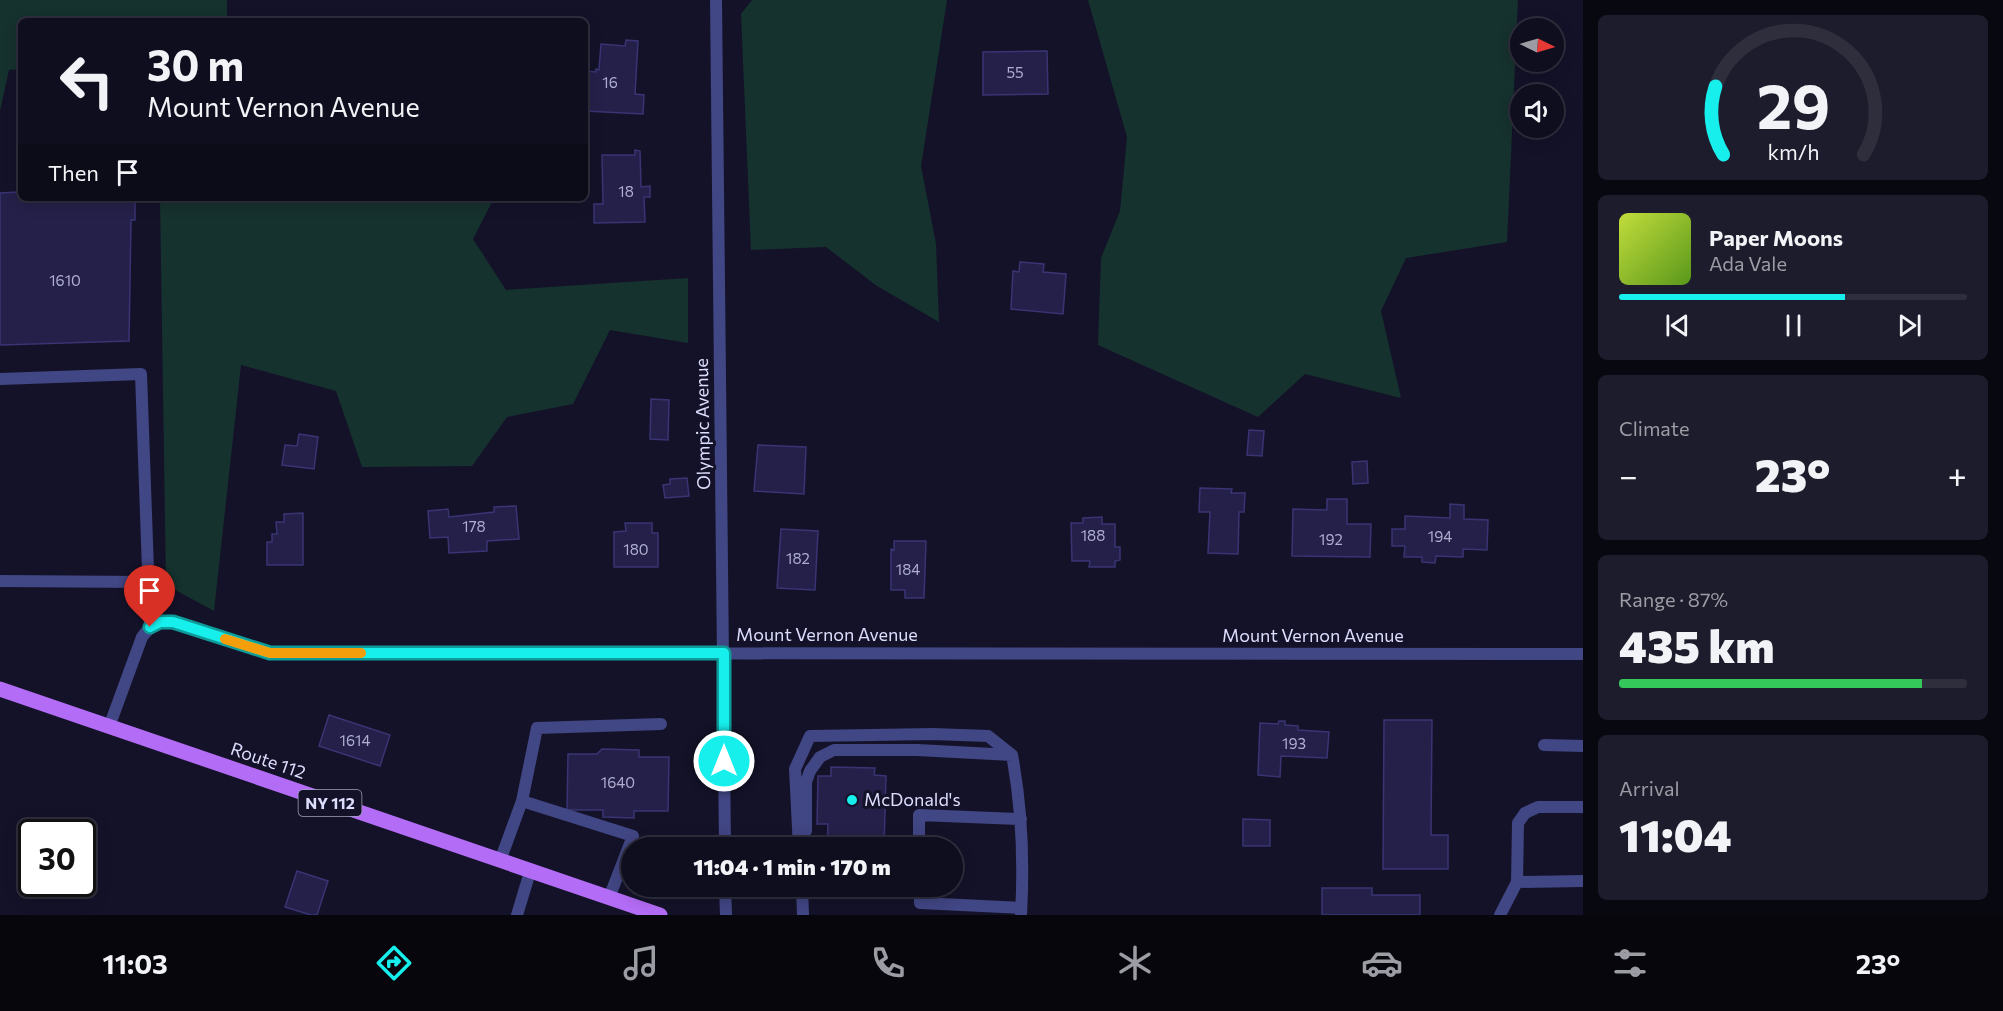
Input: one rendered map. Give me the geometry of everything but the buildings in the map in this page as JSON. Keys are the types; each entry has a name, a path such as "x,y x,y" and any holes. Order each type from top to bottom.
{"main road":[{"name":"Route 112","path":"0,689 660,915"}],"street":[{"name":"Olympic Avenue","path":"716,0 725,837"},
{"path":"0,379 141,374 150,627 142,637 108,727"},
{"path":"0,580 147,582"},
{"name":"Mount Vernon Avenue","path":"150,627 160,622 173,622 270,653 1583,654"},
{"path":"500,861 522,801 537,728 661,724"},
{"path":"799,837 795,769 810,736 933,734 988,736 1012,755 1023,860 1021,912 920,903 920,897"},
{"path":"1544,745 1583,746"},
{"path":"805,837 806,782 810,771 820,757 834,750 917,750 1012,755"},
{"path":"522,801 633,836 609,898"},
{"path":"1500,915 1517,882 1518,823 1525,813 1538,807 1583,807"},
{"path":"919,837 919,815 1020,819"},
{"path":"517,915 530,872"},
{"path":"1517,882 1583,881"},
{"path":"725,897 726,915"},
{"path":"802,897 803,915"}],"green space":[{"path":"0,0 227,0 227,18 18,18 18,69 9,70 0,111"},
{"path":"752,0 947,0 921,166 936,244 939,322 877,286 826,247 751,250 741,14"},
{"path":"1088,0 1518,0 1517,18 1510,18 1510,72 1515,72 1514,84 1510,84 1512,138 1507,242 1406,258 1381,311 1401,398 1305,374 1258,417 1098,345 1101,258 1120,211 1127,137"},
{"path":"160,201 492,201 473,239 506,290 688,278 688,343 610,330 573,404 507,417 472,466 362,467 336,391 241,365 214,611 166,585"}],"slow traffic":[{"path":"225,639 270,653 361,653"}],"place":[{"name":"McDonald's","path":"852,800"}],"route":[{"path":"150,627 160,622 173,622 270,653 724,653 724,761"}]}
